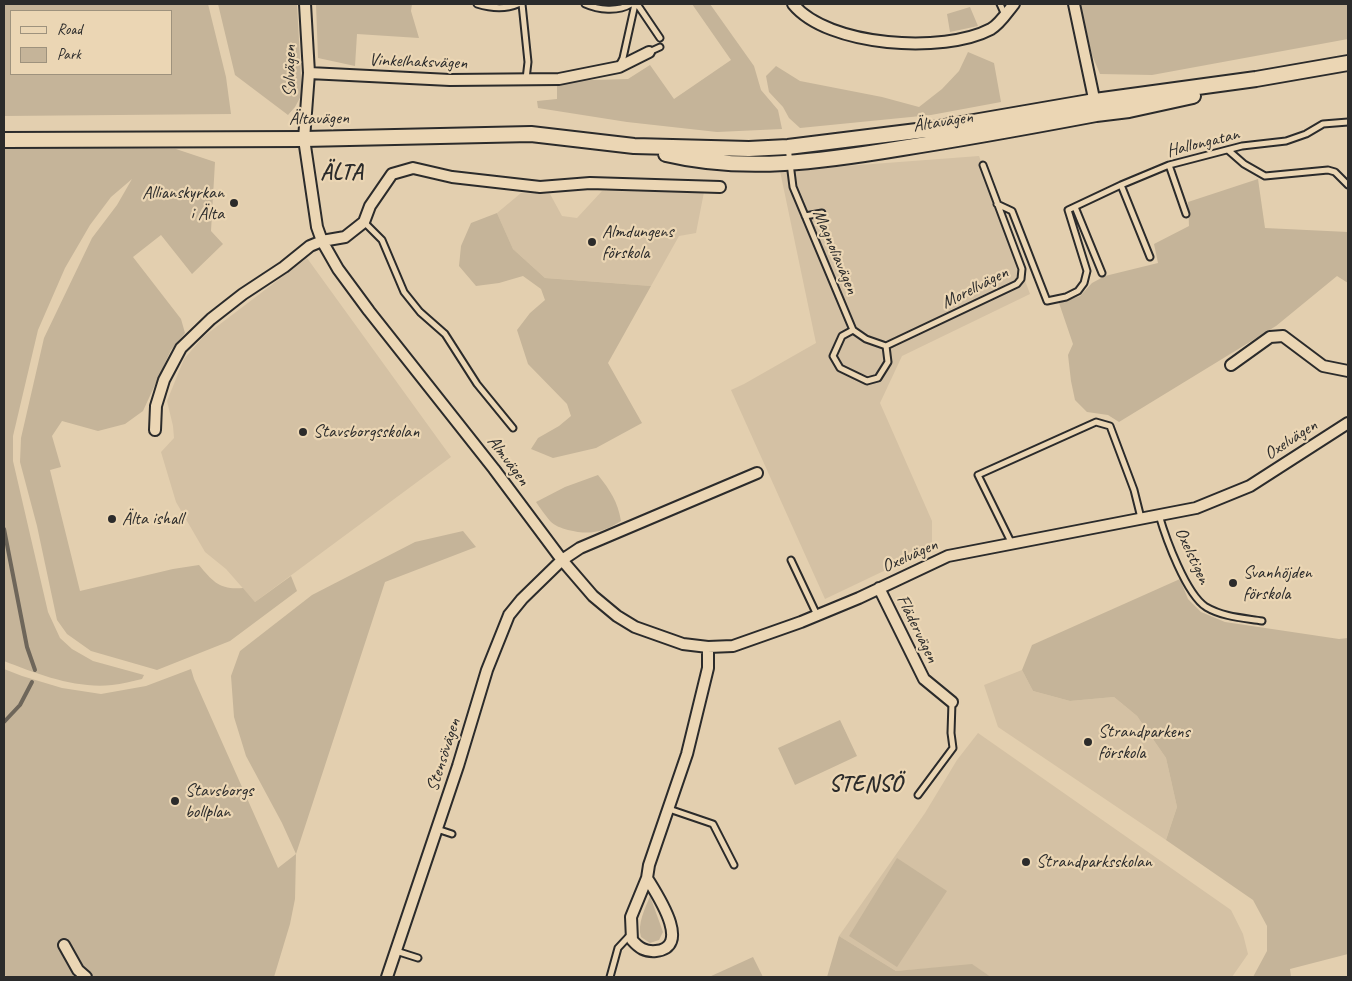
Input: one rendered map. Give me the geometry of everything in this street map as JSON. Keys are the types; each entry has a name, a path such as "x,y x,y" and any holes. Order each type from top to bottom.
{"main road":[{"name":"Ältavägen","path":"4,140 304,139 531,134 634,146 750,149 788,147 1096,108 1129,110 1256,79 1348,63"},
{"name":"Ältavägen","path":"634,146 700,161 791,164 931,144 1096,108"}],"street":[{"name":"Solvägen","path":"304,139 309,73 305,4"},
{"path":"793,4 801,14 826,27 857,37 882,42 915,43 959,39 977,35 993,28 1014,4"},
{"path":"1074,4 1096,108"},
{"name":"Vinkelhaksvägen","path":"309,73 450,80 559,79 621,62 649,52"},
{"name":"Almvägen","path":"304,139 317,227 322,241 338,269 494,469 562,560 593,596 617,616 635,627 683,644 708,647"},
{"path":"155,430 156,406 164,380 181,348 244,294 284,267 310,246 322,241 345,237 364,222 370,206 392,174 412,168 452,177 540,187 590,183 720,187"},
{"path":"1231,365 1270,337 1283,336 1323,366 1348,371"},
{"name":"Oxelvägen","path":"708,647 733,646 817,616 948,556 1196,508 1250,486 1348,423"},
{"name":"Stensövägen","path":"387,977 437,829 487,670 510,615 522,599 562,560 580,548 757,473"},
{"name":"Flädervägen","path":"879,588 924,679 952,702"},
{"path":"647,878 667,912 673,930 669,944 662,950 640,949 632,940 631,917 647,878 649,865 688,754 708,668 708,647"},
{"path":"64,945 78,970 86,977"}],"lane":[{"path":"477,4 502,8 518,4"},
{"path":"522,4 528,62 526,80"},
{"path":"585,4 610,9 624,8 634,4"},
{"path":"634,4 660,38"},
{"path":"621,62 634,4"},
{"path":"1000,4 1004,15"},
{"path":"649,52 660,47"},
{"name":"Hallongatan","path":"998,204 1012,212 1048,301 1066,297 1078,291 1084,283 1087,271 1068,210 1169,165 1242,146 1286,141 1306,134 1323,124 1348,122"},
{"name":"Magnoliavägen","path":"788,147 793,187 854,330"},
{"path":"1228,150 1244,164 1265,176 1328,170 1335,172 1348,186"},
{"name":"Morellvägen","path":"886,346 1018,284 1021,279 1022,269 983,165"},
{"path":"1169,165 1186,214"},
{"path":"1121,185 1150,258"},
{"path":"1075,207 1102,273"},
{"path":"805,216 822,213"},
{"name":"Almvägen","path":"364,222 382,240 404,292 420,312 445,334 477,384 513,428"},
{"path":"854,330 866,339 886,346 888,362 878,378 867,381 840,368 833,356 842,336 854,330"},
{"path":"1012,544 978,475 1096,422 1110,426 1134,490 1141,519"},
{"name":"Oxelstigen","path":"1159,515 1180,569 1195,597 1206,606 1224,615 1262,621"},
{"path":"791,560 817,616"},
{"path":"918,795 953,748 951,733 952,702"},
{"path":"669,808 713,824 734,865"},
{"path":"437,829 452,834"},
{"path":"610,977 618,948 632,934"},
{"path":"396,951 418,958"}],"shaded area":[{"path":"979,156 1030,294 902,356 880,403 932,521 932,548 825,599 731,390 816,343 780,171"},
{"name":"Almdungens förskola","path":"602,191 704,192 696,233 679,236 651,286 545,278 513,249 497,213 521,193 550,194 562,216 577,218"},
{"name":"Stavsborgsskolan","path":"307,258 451,457 255,602 226,569 205,552 176,502 161,452 174,438 167,401 184,359 203,337"},
{"name":"Strandparkens förskola","path":"1022,670 1033,691 1070,701 1114,697 1137,716 1166,758 1177,807 1166,840 998,727 984,685"},
{"name":"Strandparksskolan","path":"978,733 1231,910 1243,934 1248,954 1232,977 991,977 972,965 896,971 839,936 925,813 957,760"}],"green space":[{"path":"4,4 208,4 226,77 231,114 4,116"},
{"path":"218,4 297,4 302,94 288,115 235,75"},
{"path":"316,4 412,4 411,11 419,38 357,34 355,66 318,58"},
{"path":"692,4 710,4 754,66 761,90 778,110 782,129 717,132 627,122 538,108 537,101 557,99 557,81 628,79 650,65 674,99 731,60"},
{"path":"1080,4 1348,4 1348,39 1152,75 1100,74 1092,55"},
{"path":"970,7 978,26 950,32 947,14"},
{"path":"968,52 994,63 1001,102 931,115 800,128 789,118 783,107 769,92 766,76 776,66 800,81 882,97 919,107 942,89 959,71"},
{"path":"4,147 176,149 215,162 211,231 223,244 192,274 161,235 133,257 181,319 185,333 171,350 143,411 125,424 98,431 62,421 52,436 61,467 50,470 80,591 173,569 199,565 218,584 228,588 243,588 255,602 291,576 297,591 230,641 157,670 91,651 67,634 57,620 37,526 20,462 21,438 44,338 92,238 117,205 132,179 111,197 90,225 65,268 38,330 13,436 13,461 48,612 60,638 72,649 93,661 144,675 142,679 112,685 85,685 43,675 4,661"},
{"path":"1258,179 1265,228 1348,232 1348,283 1337,276 1276,326 1119,422 1108,415 1087,412 1075,400 1068,355 1073,344 1059,303 1080,296 1092,283 1105,276 1158,263 1154,244 1189,226 1188,202"},
{"path":"497,213 513,249 545,278 651,286 608,363 642,423 596,448 553,458 531,449 538,438 559,426 571,416 567,404 528,364 517,330 530,313 545,300 541,289 523,276 499,283 476,286 459,266 461,246 471,223"},
{"path":"598,475 613,497 621,521 608,528 589,533 561,528 550,521 536,502 565,487"},
{"path":"463,531 476,547 385,582 296,854 282,823 246,756 234,717 231,676 240,651 312,595 415,542"},
{"path":"1180,579 1188,599 1201,612 1225,622 1339,639 1348,638 1348,954 1290,969 1291,977 1253,977 1267,951 1267,926 1253,900 1166,840 1177,807 1166,758 1137,716 1114,697 1070,701 1033,691 1022,670 1032,645"},
{"path":"4,669 62,688 101,694 146,686 191,669 278,868 296,854 295,899 290,924 274,977 10,977 4,975"},
{"path":"840,720 857,756 795,785 778,748"},
{"path":"897,858 947,891 897,967 849,936"},
{"path":"650,896 663,932 659,940 650,943 641,937 640,927"},
{"path":"839,936 896,971 972,964 991,977 827,977"},
{"path":"753,957 763,977 709,977"}],"waterway":[{"path":"4,529 27,647 35,670"},
{"path":"4,722 20,705 32,682"}],"place":[{"name":"Allianskyrkan i Älta","path":"234,203"},
{"name":"Almdungens förskola","path":"592,242"},
{"name":"Stavsborgsskolan","path":"303,432"},
{"name":"Älta ishall","path":"112,519"},
{"name":"Svanhöjden förskola","path":"1233,583"},
{"name":"Strandparkens förskola","path":"1088,742"},
{"name":"Stavsborgs bollplan","path":"175,801"},
{"name":"Strandparksskolan","path":"1026,862"}],"district":[{"name":"ÄLTA","path":"342,173"},
{"name":"STENSÖ","path":"866,785"}]}
